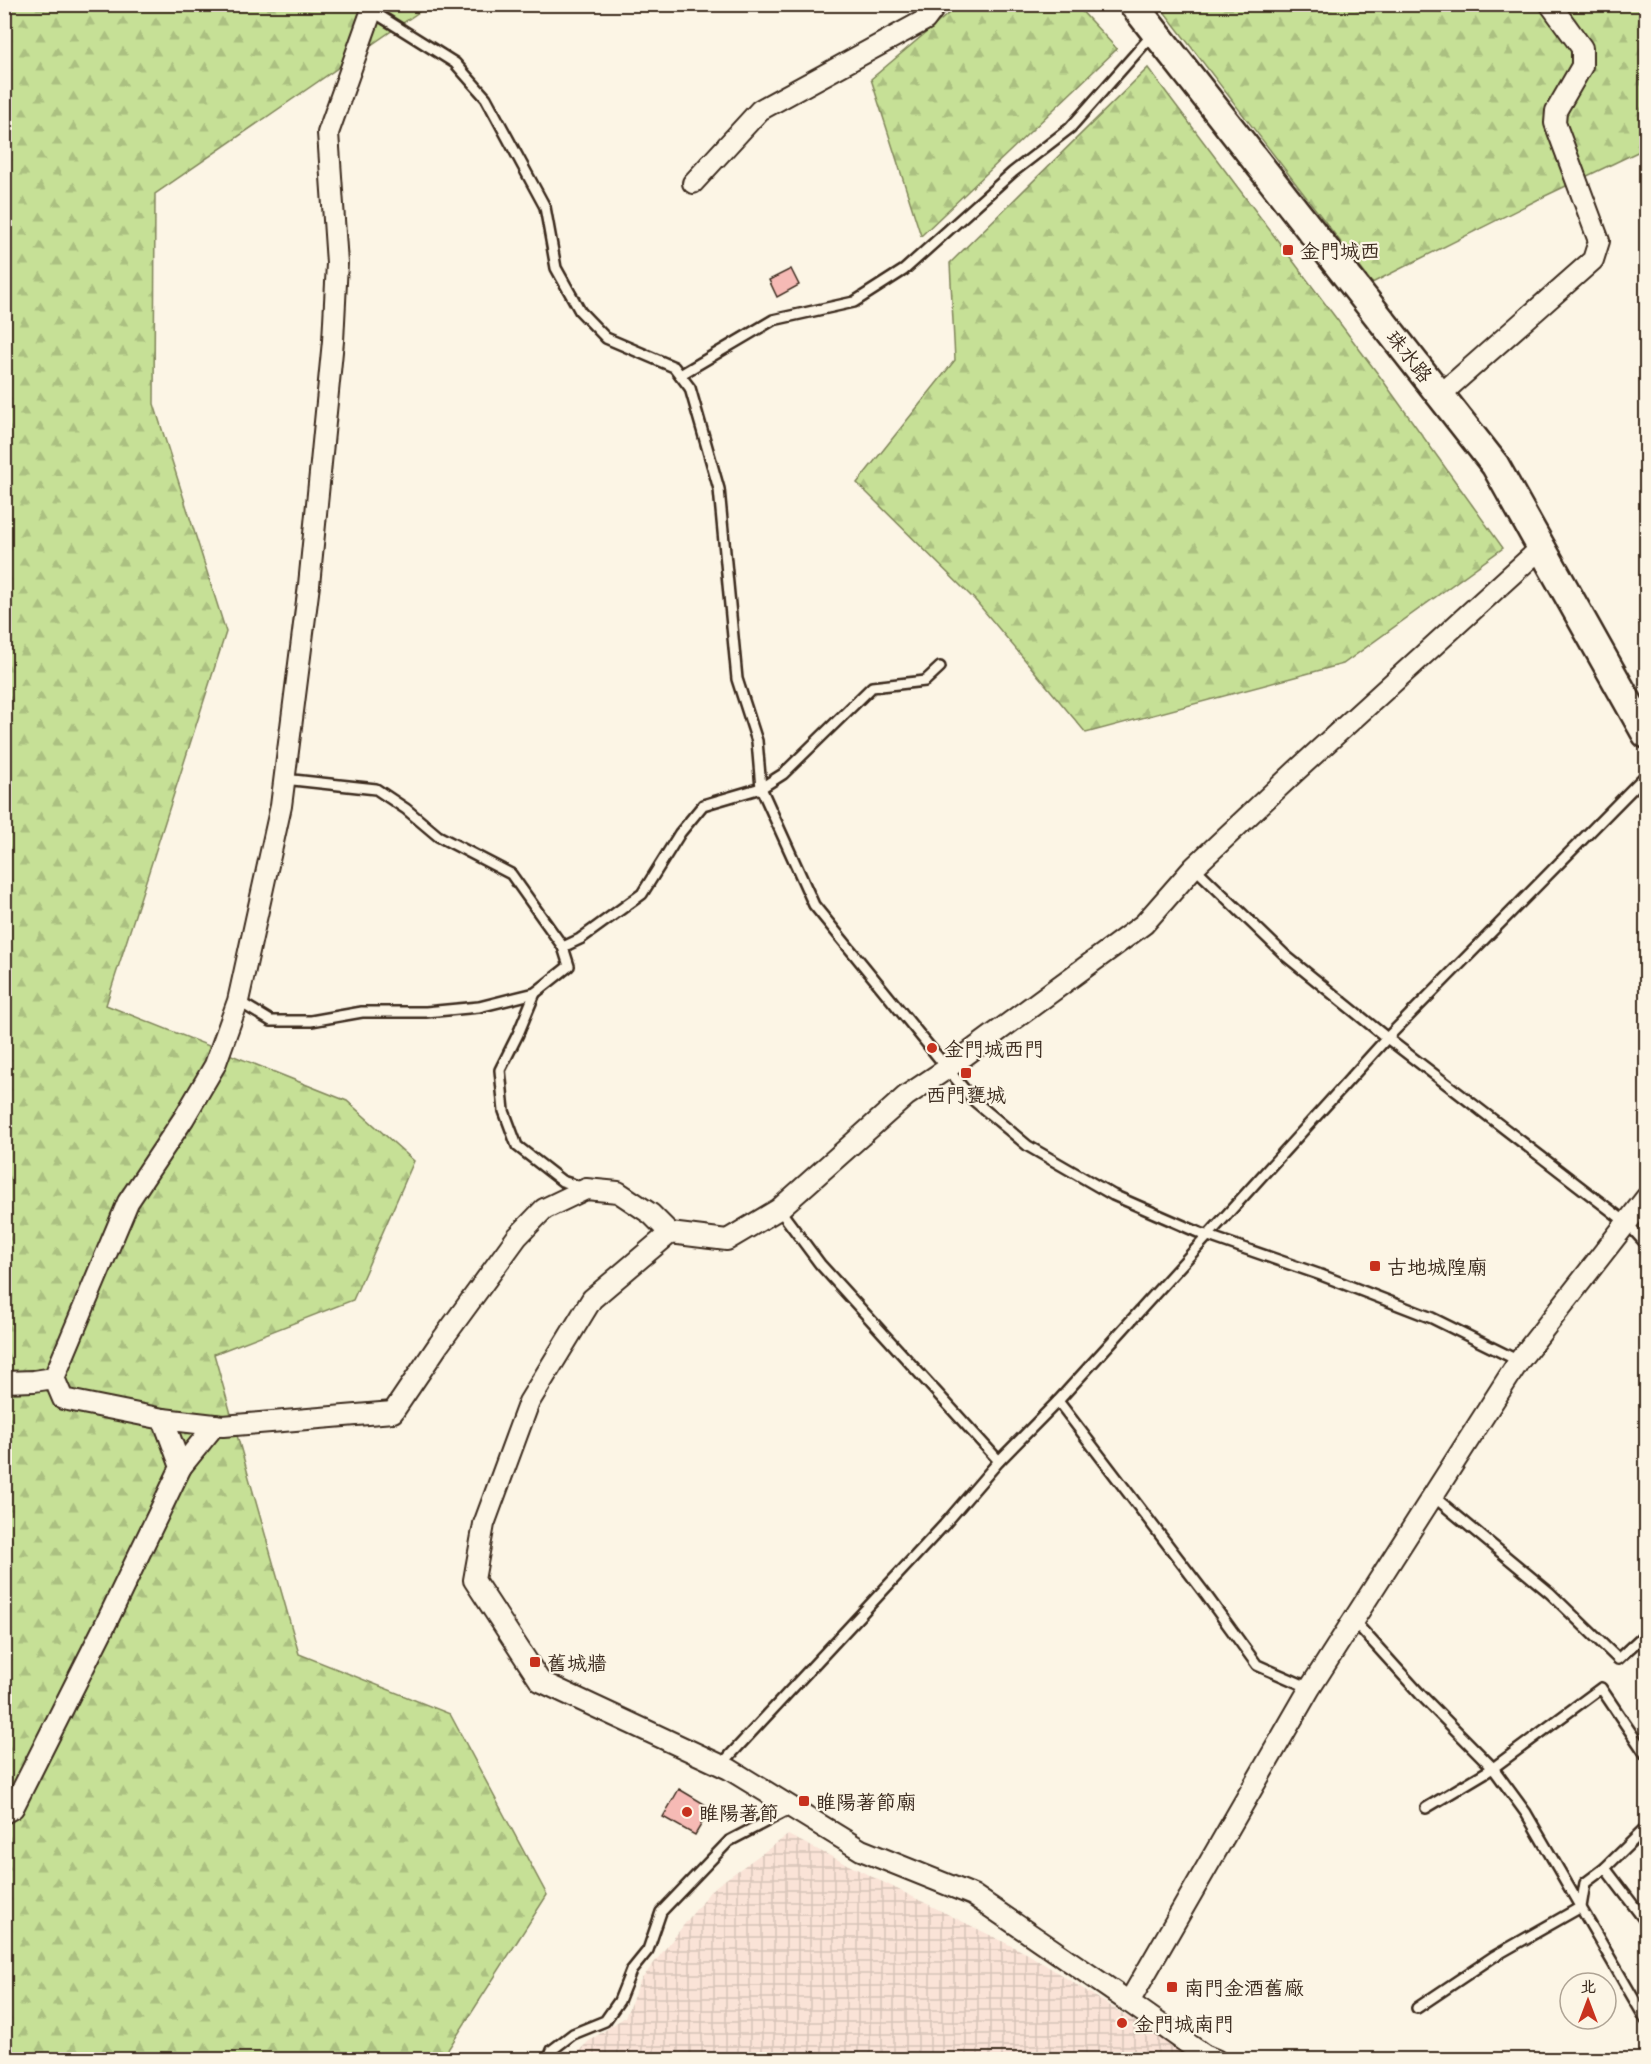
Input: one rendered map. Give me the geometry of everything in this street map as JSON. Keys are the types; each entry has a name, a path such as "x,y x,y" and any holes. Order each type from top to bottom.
{"main road":[{"name":"珠水路","path":"1134,4 1495,465 1647,734"}],"street":[{"path":"693,183 759,110 925,20 937,4"},
{"path":"1440,395 1593,260 1599,241 1555,123 1556,111 1582,66 1582,48 1550,4"},
{"path":"373,8 328,133 337,263 333,341 309,585 281,806 238,1001 215,1065 184,1118 128,1202 54,1378 63,1399 163,1419 223,1426 393,1412 517,1237 544,1209 586,1189 618,1192 651,1214 670,1233 727,1240 779,1209 906,1096 948,1068 1144,924 1194,867 1542,547"},
{"path":"1129,2002 1310,1688 1519,1360 1647,1198"},
{"path":"670,1233 592,1299 529,1402 484,1524 474,1580 540,1681 721,1765 861,1850 973,1895 1204,2055 1216,2060"},
{"path":"4,1382 34,1382 54,1378"},
{"path":"163,1419 181,1467"},
{"path":"4,1813 13,1808 51,1735 181,1467 215,1425"}],"lane":[{"path":"373,8 455,63 486,98 545,207 556,268 580,311 606,338 674,367 690,388 719,489 737,679 757,741 761,788 814,905 973,1100 1028,1146 1113,1195 1206,1235 1432,1318 1519,1360"},
{"path":"680,375 773,320 854,302 903,270 1013,172 1070,128 1156,31"},
{"path":"563,947 580,939 642,894 680,833 703,805 761,788 783,774 872,687 925,681 940,667"},
{"path":"721,1765 944,1525 999,1461 1058,1401 1206,1235 1387,1038 1647,776"},
{"path":"238,1001 272,1021 311,1021 362,1012 426,1012 479,1007 535,993 569,966 563,947 511,874 438,836 406,808 376,789 284,779"},
{"path":"1194,867 1286,956 1387,1038 1627,1223 1647,1244"},
{"path":"535,993 500,1070 504,1111 517,1146 562,1182 586,1189"},
{"path":"779,1209 820,1264 999,1461"},
{"path":"1058,1401 1257,1665 1310,1688"},
{"path":"1433,1496 1550,1593 1618,1659 1644,1635 1647,1637"},
{"path":"1354,1621 1420,1694 1493,1768 1526,1813 1643,2006 1647,2020"},
{"path":"1426,1808 1493,1768 1601,1688 1647,1755"},
{"path":"548,2060 552,2050 573,2034 604,2021 620,2001 631,1971 648,1950 661,1912 721,1849 729,1842 792,1808"},
{"path":"1581,1907 1585,1883 1605,1868 1647,1828"},
{"path":"1605,1868 1647,1923"},
{"path":"1418,2008 1493,1957 1581,1907"}],"shaded area":[{"path":"788,1835 1028,1954 1196,2060 569,2060 589,2041 625,2017 640,1981 712,1889"}],"green space":[{"path":"960,4 1076,5 1117,49 921,236 871,79"},
{"path":"5,5 429,5 155,194 154,404 226,632 106,1005 347,1101 414,1161 353,1300 214,1354 299,1654 450,1714 547,1895 442,2059 5,2060"},
{"path":"1159,5 1646,5 1646,148 1372,283"},
{"path":"1148,68 1381,378 1503,548 1343,664 1086,733 975,600 857,483 955,360 950,263"}],"building":[{"path":"791,269 799,285 777,297 769,280"},
{"name":"睢陽著節","path":"679,1789 711,1808 695,1835 663,1817"}],"place":[{"name":"金門城西","path":"1288,250"},
{"name":"金門城西門","path":"932,1048"},
{"name":"西門甕城","path":"966,1073"},
{"name":"古地城隍廟","path":"1375,1266"},
{"name":"舊城牆","path":"535,1662"},
{"name":"睢陽著節廟","path":"804,1801"},
{"name":"睢陽著節","path":"687,1812"},
{"name":"南門金酒舊廠","path":"1172,1987"},
{"name":"金門城南門","path":"1122,2023"}]}
